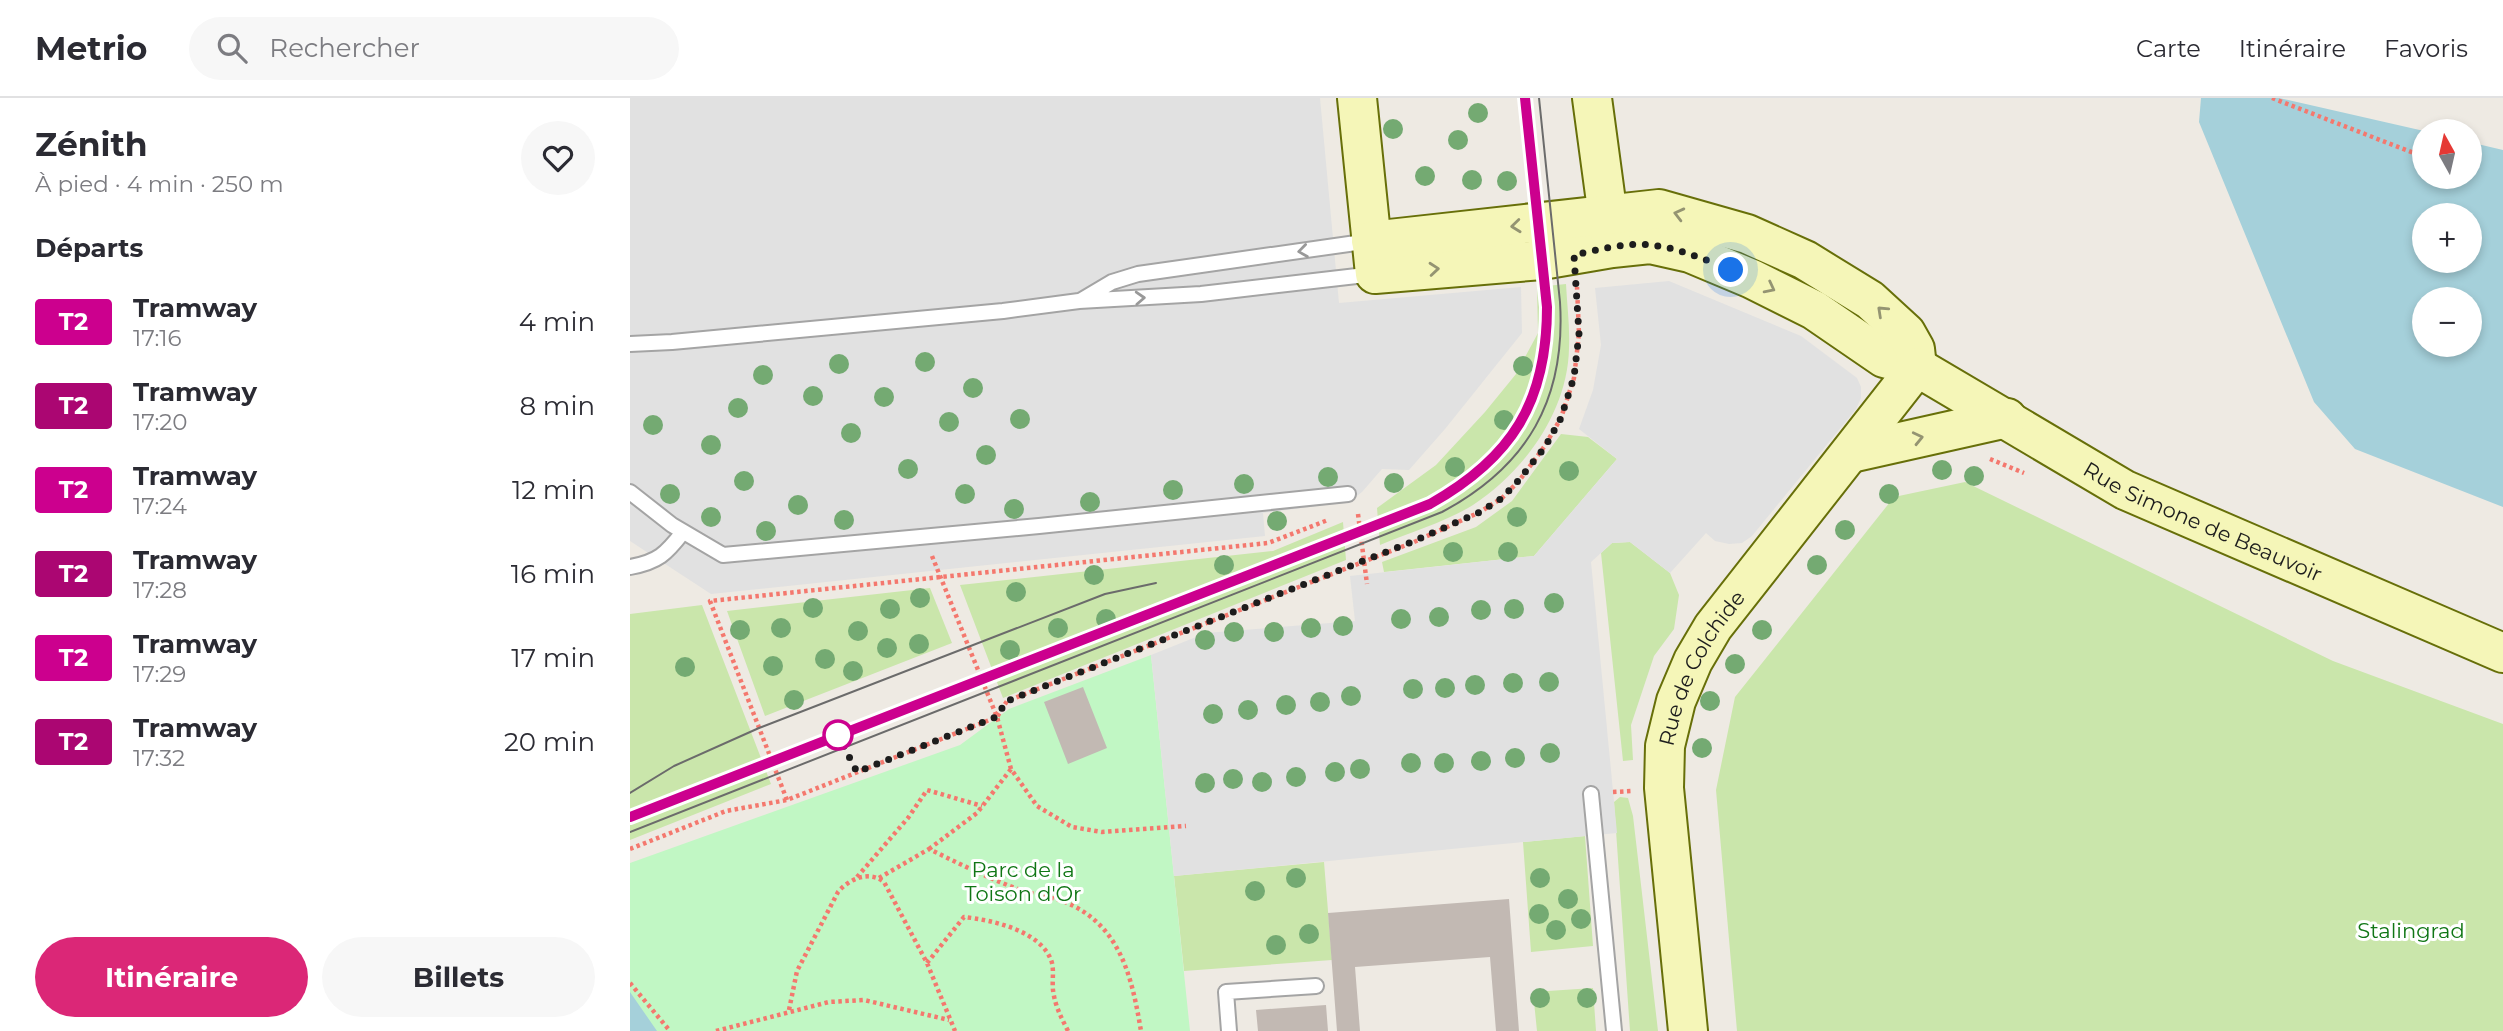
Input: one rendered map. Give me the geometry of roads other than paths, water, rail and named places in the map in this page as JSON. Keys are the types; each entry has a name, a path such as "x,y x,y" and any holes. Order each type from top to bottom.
{"street":[{"path":"1357,98 1373,258"},
{"path":"1592,98 1610,230"},
{"path":"1373,258 1538,223 1610,230"},
{"path":"1373,258 1574,255 1610,230"},
{"name":"Rue Simone de Beauvoir","path":"1610,230 1650,244 1690,253 1752,279 1814,310 1884,358 1917,367 2125,490 2503,653"},
{"name":"Rue de Colchide","path":"1688,1031 1664,788 1665,746 1673,712 1693,662 1713,627 1917,367"},
{"path":"1851,453 2007,418"}],"lane":[{"path":"1079,301 1112,282 1138,274 1373,258"},
{"path":"630,344 1003,311 1079,301 1201,294 1373,258"},
{"path":"630,492 684,532 723,555 1348,494"},
{"path":"630,567 652,563 668,551 684,532"},
{"path":"1591,794 1614,1031"},
{"path":"1229,1031 1226,992 1316,986"}],"water":[{"path":"2201,98 2279,98 2412,128 2412,189 2482,189 2482,145 2503,150 2503,507 2355,449 2314,402 2199,122"},
{"path":"630,992 657,1031 630,1031"}],"tram line":[{"path":"630,817 1430,504 1483,467 1520,423 1532,399 1545,341 1547,307 1525,98"},
{"name":"T2","path":"630,817 1430,504 1482,470 1503,448 1524,418 1544,363 1547,338 1547,307 1525,98"},
{"path":"630,832 1442,512 1472,494 1519,451 1536,426 1548,399 1556,369 1560,302 1539,98"},
{"path":"630,793 674,766 759,728 1105,594 1156,583"}],"park label":[{"name":"Parc de la Toison d'Or","path":"1023,881"},
{"name":"Stalingrad","path":"2411,930"}]}
